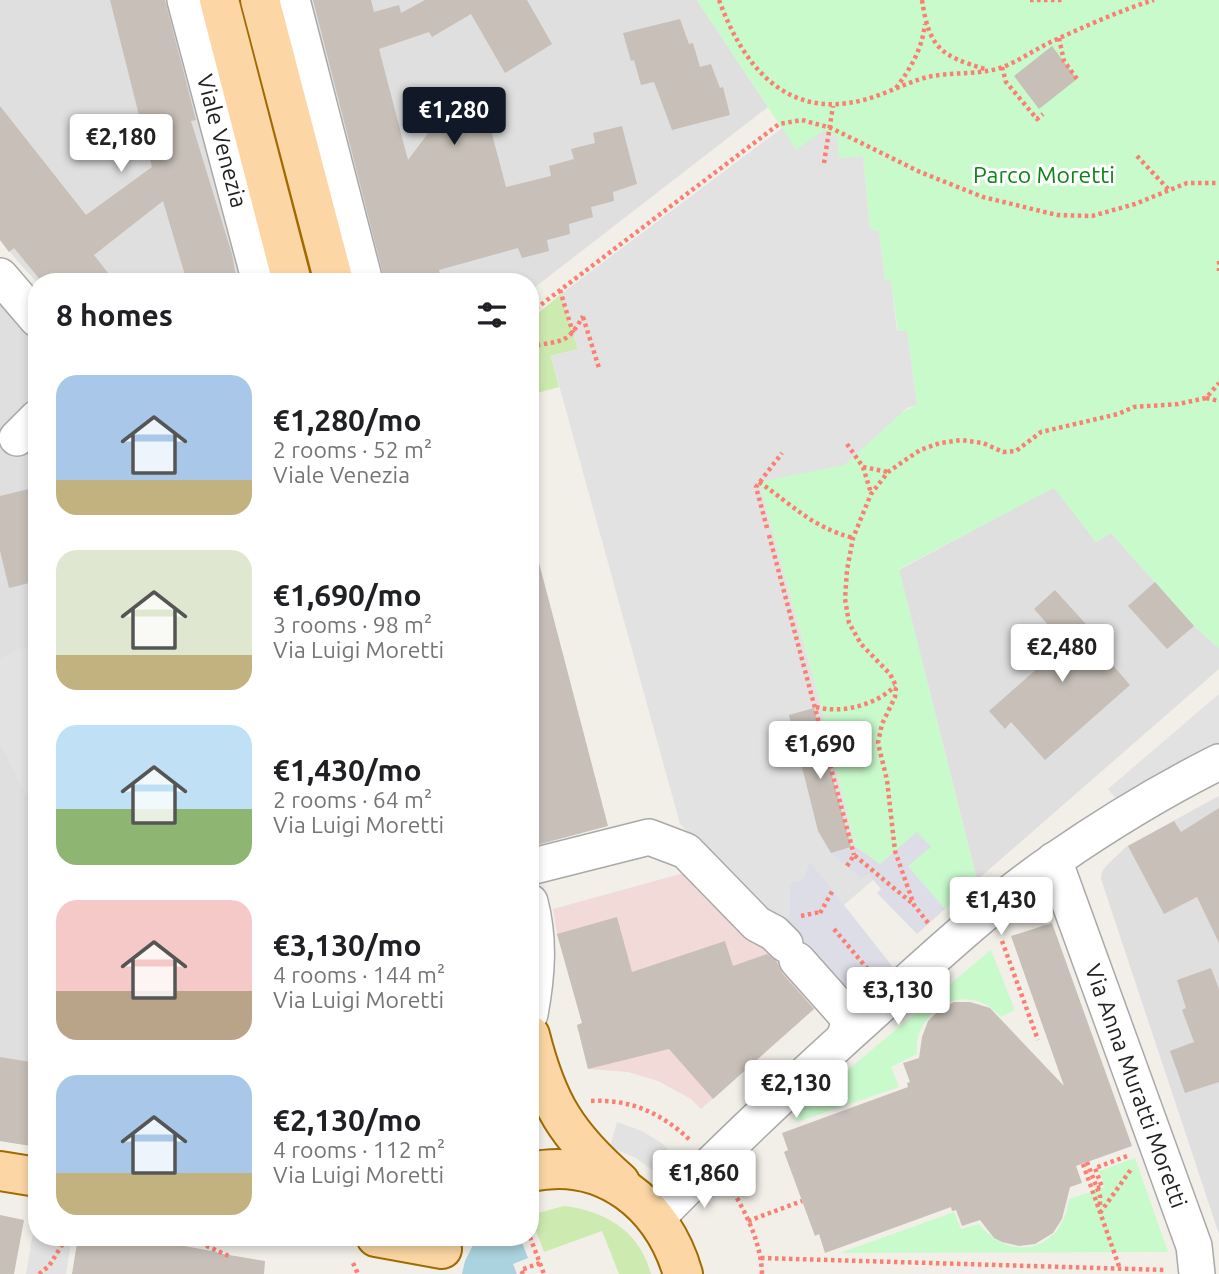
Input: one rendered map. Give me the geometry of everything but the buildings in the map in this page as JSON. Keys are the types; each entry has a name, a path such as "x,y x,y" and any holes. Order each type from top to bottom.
{"main road":[{"name":"Viale Venezia","path":"219,0 290,273"},
{"path":"260,0 332,273"},
{"path":"539,1065 555,1107 579,1141 646,1207 671,1239 683,1274"},
{"path":"539,1171 566,1169 605,1178 646,1207"},
{"path":"0,1171 28,1176"},
{"path":"413,1246 442,1253"}],"street":[{"name":"Viale Venezia","path":"185,0 258,273"},
{"path":"292,0 364,273"},
{"path":"0,276 28,309"},
{"path":"646,1207 711,1162 844,1038 967,929 1054,860 1145,803 1219,762"},
{"path":"539,865 649,837 686,851 757,924 774,933 846,1016 849,1024 844,1038"},
{"name":"Via Anna Muratti Moretti","path":"1054,860 1194,1246 1183,1272"}],"path":[{"path":"719,0 737,42 764,78 795,99 833,106 865,100 927,77 1002,67 1059,38 1152,0"},
{"path":"896,88 908,72 923,41 925,23 922,0"},
{"path":"1030,0 1064,0"},
{"path":"925,23 935,44 946,54 959,62 989,70"},
{"path":"1059,38 1064,61 1077,79"},
{"path":"1002,67 1006,82 1037,119 1043,114"},
{"path":"824,163 833,106"},
{"path":"539,306 779,124 802,120 831,128 920,172 983,197 1057,215 1092,216 1135,204 1187,183 1219,183"},
{"path":"1137,156 1169,190"},
{"path":"1219,261 1219,271"},
{"path":"560,290 573,334"},
{"path":"539,345 563,341 573,334 583,316 598,368"},
{"path":"1206,398 1219,383"},
{"path":"914,905 895,851 887,780 878,743 882,724 892,707 895,686 890,674 861,644 849,623 845,599 853,538 871,494 888,472 920,450 940,443 961,440 983,443 1003,452 1016,451 1041,432 1118,414 1134,407 1178,404 1206,398 1219,401"},
{"path":"847,444 863,467 871,494"},
{"path":"767,528 756,487 782,453"},
{"path":"863,467 888,472"},
{"path":"759,482 810,521 830,532 853,538"},
{"path":"769,535 854,855 847,866"},
{"path":"816,707 854,707 874,701 895,686"},
{"path":"846,849 914,905 929,924"},
{"path":"821,914 833,890"},
{"path":"834,929 873,975"},
{"path":"999,933 1038,1040"},
{"path":"586,1102 627,1104 646,1109 677,1128 692,1143"},
{"path":"1097,1188 1102,1186 1095,1168 1140,1152"},
{"path":"1100,1213 1135,1161"},
{"path":"1100,1213 1100,1196 1085,1163 1100,1213 1120,1269"},
{"path":"724,1176 748,1221 761,1258 762,1274"},
{"path":"748,1221 802,1200"},
{"path":"39,1274 49,1266 61,1246"},
{"path":"207,1246 232,1257"},
{"path":"533,1246 544,1274"},
{"path":"761,1258 1183,1272"},
{"path":"523,1274 521,1270 540,1263"}],"shaded area":[{"path":"0,0 170,0 245,273 29,273 0,240"},
{"path":"309,0 697,0 768,107 539,284 539,273 382,273"},
{"path":"782,128 796,150 824,130 837,137 839,158 863,156 870,229 879,231 885,280 891,281 897,331 907,331 917,405 907,408 844,465 759,482 820,703 855,846 832,852 868,874 873,880 799,944 764,916 680,824 551,356 578,349 561,294"},
{"path":"0,299 28,333 28,1146 0,1141"},
{"path":"1054,487 1096,542 1111,533 1194,626 1219,648 1219,669 977,880 899,570"},
{"path":"28,646 28,793 25,794 0,743 0,659"},
{"path":"1219,694 1219,743 1121,805 1108,789"},
{"path":"1219,796 1219,1234 1101,879 1107,865 1127,846"},
{"path":"917,832 931,847 908,866 945,909 917,934 877,893 881,889 868,874 862,879 831,853 855,846 880,864"},
{"path":"810,862 896,971 859,1004 807,952 787,922 790,912 790,883 804,878"},
{"path":"691,871 770,943 822,1002 701,1109 691,1099 658,1081 628,1072 588,1069 577,1025 582,1023 557,934 553,909"},
{"path":"617,1122 642,1131 663,1144 672,1154 660,1176 636,1158 610,1147"},
{"path":"31,1246 71,1246 66,1274 26,1274"}],"green space":[{"name":"Parco Moretti","path":"697,0 1219,0 1219,648 1194,626 1111,533 1096,542 1054,488 899,569 977,880 945,909 895,851 880,864 855,846 820,703 759,482 917,405 907,331 898,331 891,281 885,281 879,231 870,229 863,156 839,158 796,150"},
{"path":"561,294 578,349 551,356 559,387 539,393 539,312"},
{"path":"991,950 1015,1010 1001,1017 981,1002 962,999 941,1007 925,1022 917,1043 917,1054 891,1067 899,1087 797,1122 794,1115"},
{"path":"1135,1158 1168,1252 840,1253 954,1212 961,1229 979,1224 992,1237 1006,1244 1034,1246 1057,1230 1065,1217 1069,1199 1105,1187 1099,1171"},
{"path":"564,1206 607,1218 639,1246 651,1274 619,1274 602,1231 544,1252 539,1239 539,1213"}],"water":[{"path":"472,1246 523,1246 528,1258 513,1264 517,1274 462,1274"}]}
